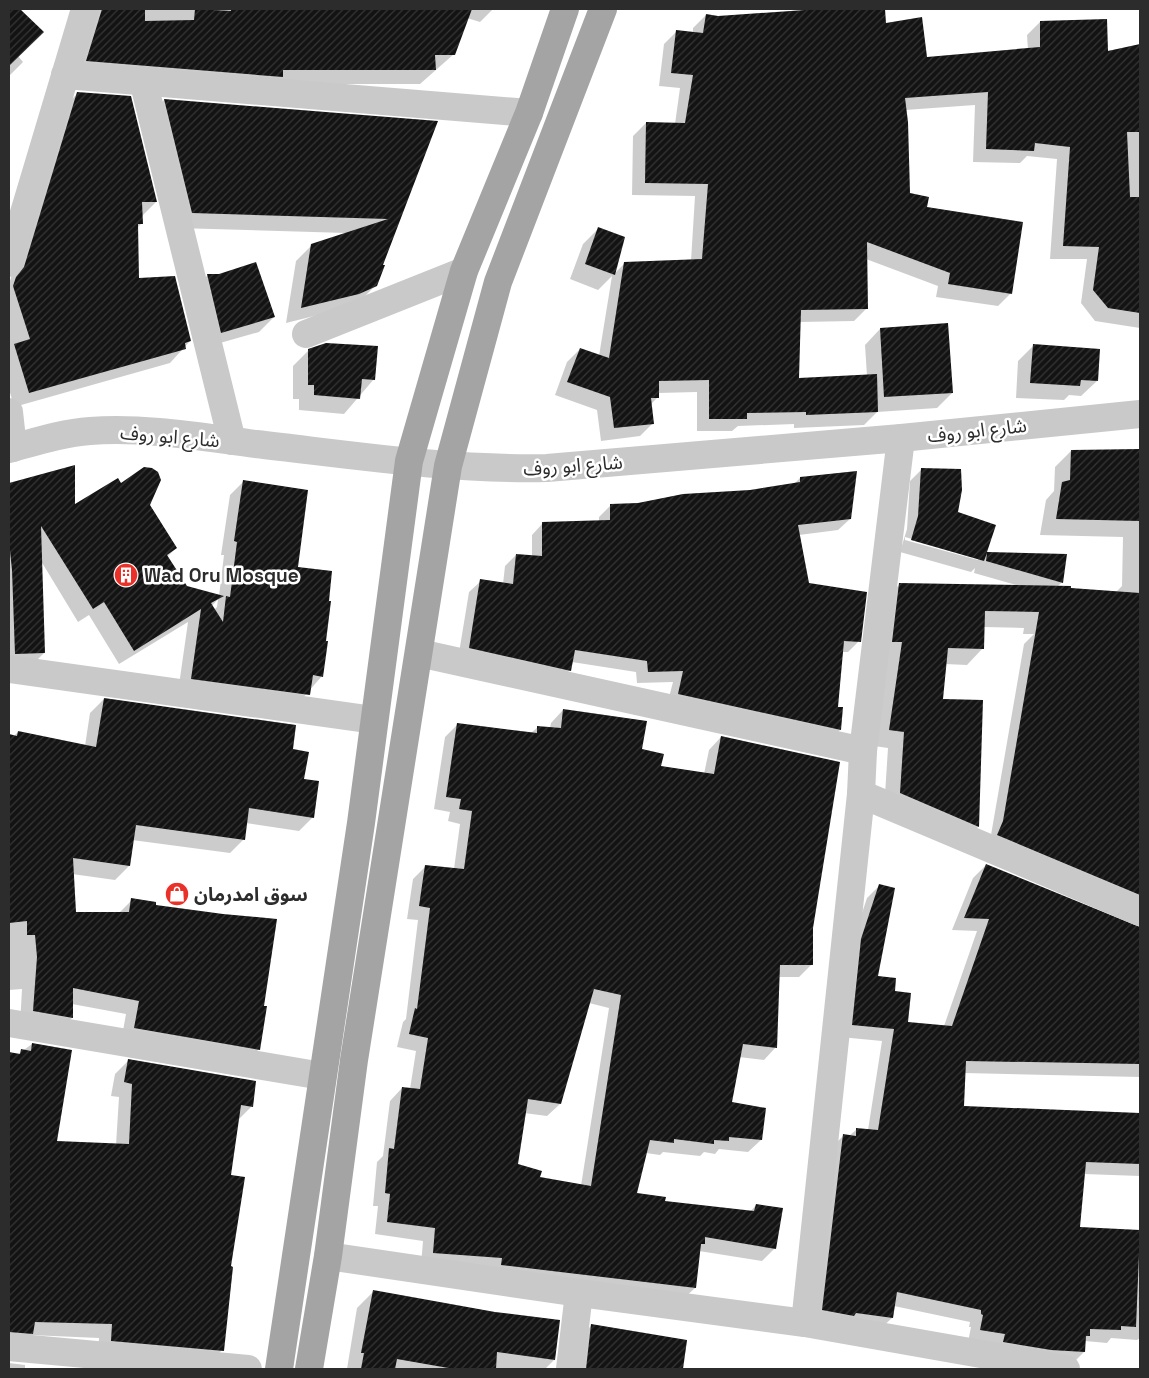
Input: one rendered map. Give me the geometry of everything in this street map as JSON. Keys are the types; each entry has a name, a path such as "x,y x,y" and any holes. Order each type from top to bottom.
{"main road":[{"path":"279,1369 368,770 408,461 464,270 529,113 565,9"},
{"path":"309,1369 328,1256 354,1060 401,775 448,466 498,282 602,9"},
{"path":"368,770 401,775"}],"street":[{"path":"9,263 85,9"},
{"path":"65,75 529,113"},
{"path":"143,80 232,441"},
{"path":"306,334 464,270"},
{"path":"9,412 11,449"},
{"name":"شارع ابو روف","path":"11,449 56,436 90,431 142,430 448,466 503,469 547,468 901,438 1140,414"},
{"path":"805,1324 861,794 863,751 901,438"},
{"path":"420,653 863,751"},
{"path":"9,669 374,720"},
{"path":"861,794 1140,912"},
{"path":"9,1023 322,1076"},
{"path":"328,1256 579,1294 805,1324 1066,1369"},
{"path":"570,1369 579,1294"},
{"path":"9,1347 248,1369"}],"building":[{"path":"9,9 20,9 44,32 9,66"},
{"path":"102,9 145,9 145,21 194,20 195,9 231,11 231,9 472,9 455,55 435,55 436,70 283,70 283,77 86,61"},
{"path":"819,9 885,9 886,23 922,17 927,57 1040,47 1040,21 1107,19 1108,51 1140,44 1140,132 1127,132 1130,197 1140,197 1140,313 1108,308 1093,290 1099,247 1063,246 1070,147 1035,143 1034,151 986,149 988,92 905,98 908,122 910,193 929,197 927,207 1023,222 1012,294 948,284 950,273 867,242 868,309 801,310 799,378 877,374 878,412 806,415 806,412 747,413 747,419 709,419 709,380 659,381 659,398 651,398 654,424 614,428 610,397 567,382 580,348 609,358 624,262 702,259 708,184 645,183 646,122 685,123 693,75 671,73 676,30 703,33 706,14 718,16"},
{"path":"77,92 131,96 157,202 142,202 143,224 138,224 139,278 175,276 191,341 185,343 186,349 29,393 14,344 30,339 13,286 16,277 24,267"},
{"path":"164,99 438,121 383,265 385,265 377,286 359,294 301,308 311,244 388,219 192,213"},
{"path":"598,227 625,237 615,275 585,264"},
{"path":"256,262 275,317 221,333 207,274 219,274"},
{"path":"948,323 953,393 884,397 880,328"},
{"path":"326,343 378,346 375,380 362,379 360,399 314,395 314,385 308,385 308,349"},
{"path":"1033,344 1100,349 1098,381 1081,380 1080,386 1030,383"},
{"path":"1140,449 1140,521 1056,519 1062,482 1070,480 1071,450"},
{"path":"75,465 75,504 118,478 121,483 144,467 152,468 158,472 161,480 150,505 177,548 167,555 187,586 224,596 211,603 223,622 226,596 230,597 237,542 234,541 243,480 308,490 298,567 332,571 329,601 331,601 326,641 328,641 323,677 313,675 310,695 191,679 201,609 134,651 104,602 93,609 41,526 45,653 15,654 9,541 9,483"},
{"path":"921,468 961,469 962,490 958,512 996,525 987,552 1067,554 1063,583 986,561 987,553 984,561 911,540 918,516"},
{"path":"857,471 851,519 798,525 809,583 867,592 861,642 844,641 838,707 843,707 841,730 678,694 683,671 648,672 647,661 575,650 571,671 469,648 480,579 513,584 516,554 542,556 542,522 610,520 610,504 638,503 683,494 750,490 800,482 800,477"},
{"path":"899,583 1071,586 1071,588 1140,593 1140,895 997,835 1003,821 1039,612 985,611 984,649 948,648 943,699 983,700 979,827 900,793 904,732 889,730 902,642 892,642"},
{"path":"104,698 296,725 293,749 309,752 304,779 319,781 314,818 249,808 245,840 136,825 130,866 73,858 76,912 129,912 131,898 156,902 156,905 277,919 264,1006 267,1006 260,1050 134,1028 139,1001 73,988 73,1018 33,1011 37,957 35,935 27,935 27,921 9,923 9,734 17,736 18,731 96,747"},
{"path":"563,709 647,721 642,749 664,754 661,766 714,774 721,736 840,762 813,928 813,965 780,965 777,1048 743,1044 732,1102 766,1108 762,1140 729,1137 729,1141 714,1140 714,1144 674,1139 674,1143 650,1140 637,1193 666,1197 665,1201 754,1211 756,1204 783,1208 776,1249 705,1237 705,1244 701,1244 696,1288 501,1265 502,1258 433,1253 435,1228 387,1222 390,1194 385,1193 389,1148 394,1149 402,1087 420,1089 428,1038 409,1034 415,1008 417,1009 430,908 419,906 425,865 464,869 472,811 459,809 461,799 446,797 457,723 537,733 537,726 561,728","holes":["594,989 621,995 591,1186 540,1177 542,1171 518,1164 528,1099 561,1104"]},
{"path":"986,864 1140,927 1140,1064 966,1061 964,1106 1140,1113 1140,1164 1086,1162 1080,1227 1140,1230 1136,1327 1121,1326 1121,1330 1090,1329 1090,1336 1086,1336 1085,1352 1051,1350 1003,1342 1005,1334 980,1330 983,1315 981,1310 897,1292 893,1318 856,1313 854,1316 822,1310 843,1134 856,1136 856,1128 878,1130 894,1029 852,1025 861,939 879,884 895,888 878,976 896,978 895,991 911,993 908,1022 952,1026 989,919 964,918"},
{"path":"32,1043 72,1050 57,1141 129,1144 132,1084 124,1082 128,1059 256,1081 253,1107 241,1105 231,1175 245,1177 231,1266 233,1267 224,1351 111,1341 112,1324 35,1322 33,1334 9,1332 9,1052 20,1054 21,1049 31,1051"},
{"path":"373,1290 495,1312 560,1320 555,1360 497,1352 496,1369 454,1369 397,1359 395,1369 361,1369 364,1353 361,1353"},
{"path":"591,1324 687,1340 683,1369 586,1369"}],"place":[{"name":"Wad Oru Mosque","path":"126,575"},
{"name":"سوق امدرمان","path":"177,894"}]}
